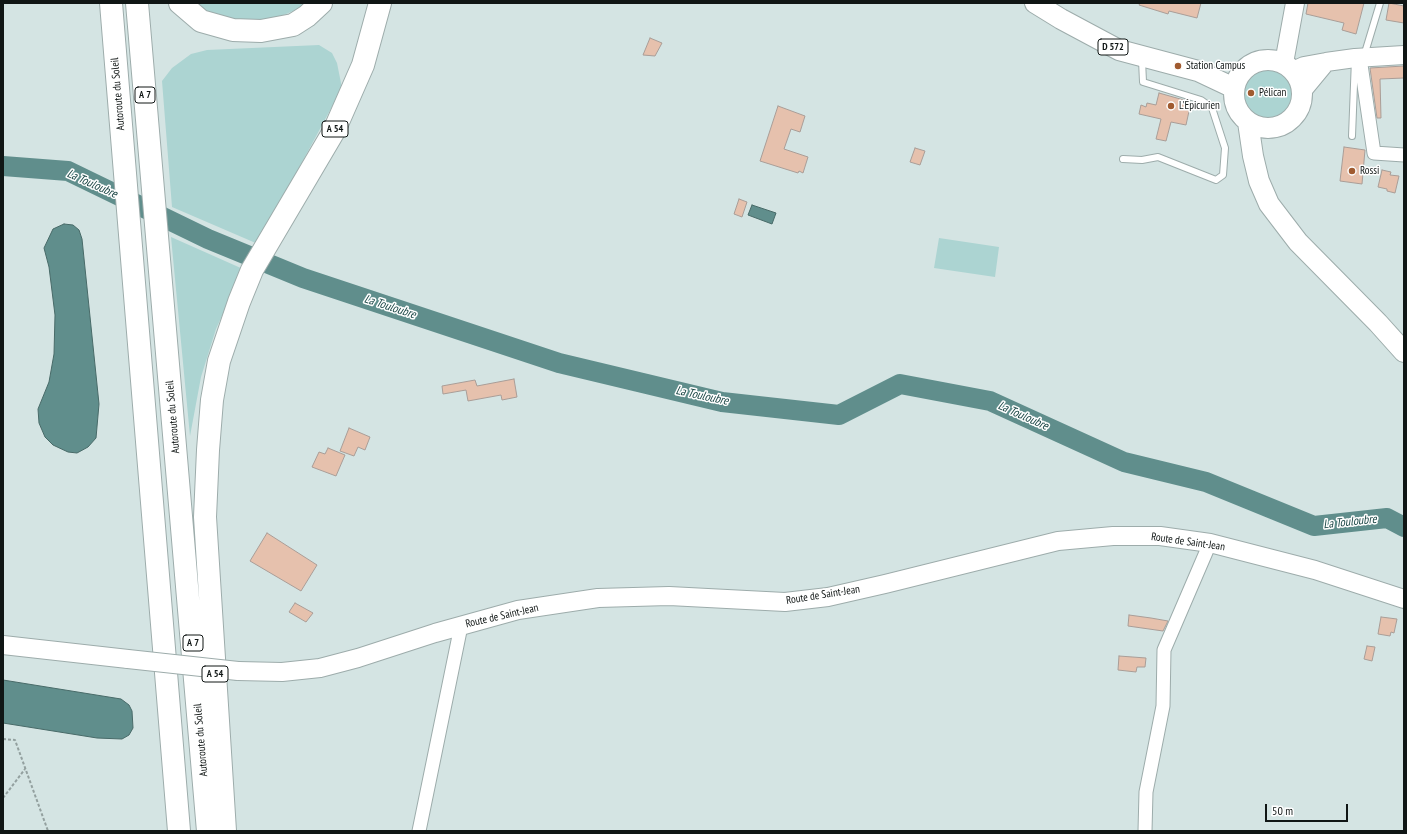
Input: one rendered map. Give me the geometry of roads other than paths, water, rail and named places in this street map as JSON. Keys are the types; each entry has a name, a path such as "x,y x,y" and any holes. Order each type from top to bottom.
{"highway":[{"path":"100,3 110,111 125,177"},
{"name":"Autoroute du Soleil","path":"111,3 179,831"},
{"name":"Autoroute du Soleil","path":"138,3 152,187 179,479 208,831"},
{"path":"180,3 201,21 233,30 261,31 293,24 307,16 322,3"},
{"name":"A 54","path":"225,831 206,517 208,450 212,400 219,361 239,302 252,270 334,131 364,65 380,3"}],"main road":[{"name":"D 572","path":"1036,3 1061,19 1120,50 1198,71 1238,79"},
{"path":"1262,60 1274,60 1289,67 1299,80 1302,91 1301,103 1296,113 1288,121 1278,126 1267,128 1248,122 1241,116 1236,107 1234,98 1238,79 1251,64 1262,60"},
{"path":"1248,122 1253,156 1259,181 1269,204 1298,242 1378,323 1404,352"},
{"path":"1253,156 1267,128"}],"street":[{"path":"1295,3 1289,67 1360,58 1404,55"},
{"path":"1360,58 1374,153 1404,155"},
{"path":"1302,91 1326,62"},
{"name":"Route de Saint-Jean","path":"3,645 238,671 282,672 320,668 358,658 435,633 518,610 598,598 669,596 785,602 828,597 1058,541 1113,536 1160,536 1210,543 1315,570 1404,599"},
{"path":"1145,831 1146,792 1163,706 1164,650 1210,543"},
{"path":"419,831 461,626"}],"lane":[{"path":"1352,136 1360,58 1380,3"},
{"path":"1123,159 1142,160 1158,157 1216,180 1223,175 1225,148 1212,108 1201,100 1143,82 1142,56"}],"waterway":[{"name":"La Touloubre","path":"3,166 68,171 208,239 303,278 559,363 722,402 839,415 900,384 990,401 1124,462 1206,482 1314,526 1387,518 1404,527"}],"place":[{"name":"Station Campus","path":"1178,66"},
{"name":"Pélican","path":"1251,93"},
{"name":"L'Épicurien","path":"1171,106"},
{"name":"Rossi","path":"1352,171"}]}
